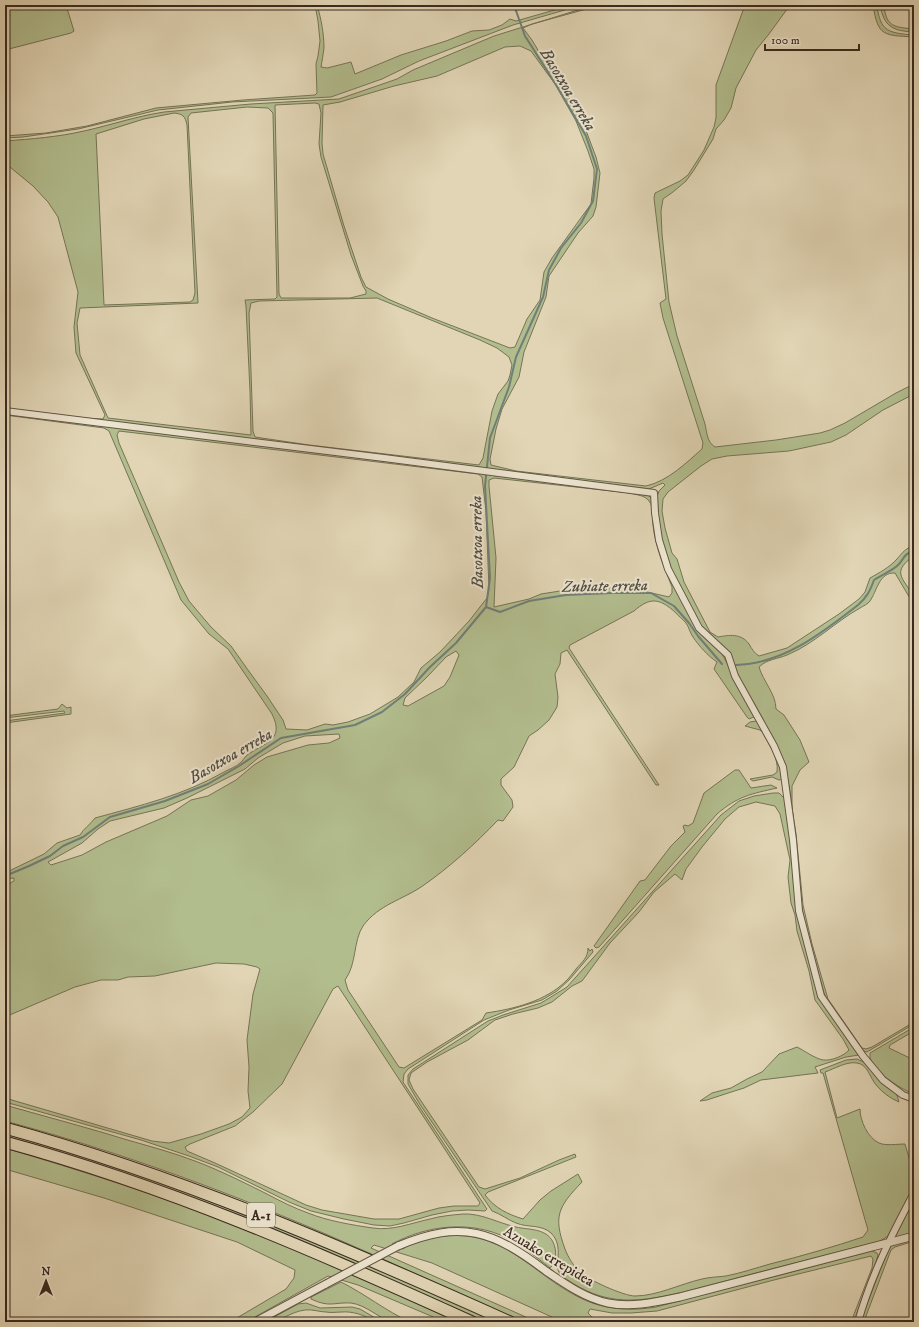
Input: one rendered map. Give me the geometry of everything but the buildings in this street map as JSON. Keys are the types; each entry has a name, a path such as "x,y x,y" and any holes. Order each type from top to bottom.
{"highway":[{"name":"A-1","path":"5,1128 79,1149 225,1200 331,1243 510,1322"},
{"name":"A-1","path":"5,1142 122,1178 218,1212 318,1253 472,1322"}],"street":[{"path":"5,410 654,493 659,540 668,569 699,628 728,656 735,676 774,746 783,767 793,840 799,911 822,996 883,1080 903,1095 914,1099"},
{"path":"858,1322 864,1299 887,1243 914,1193"},
{"name":"Azuako errepidea","path":"255,1322 398,1246 416,1238 444,1232 456,1231 478,1234 492,1238 507,1244 581,1293 606,1302 633,1305 680,1297 914,1236"}],"green space":[{"path":"5,5 66,5 74,31 5,50"},
{"path":"315,5 317,5 322,26 324,48 321,67 327,68 351,62 355,74 401,55 472,31 489,30 502,25 510,19 516,21 572,5 582,5 513,25 419,61 382,79 331,97 232,102 158,110 78,129 23,137 5,138 5,136 46,133 87,126 156,108 315,95 317,93 316,64 320,41"},
{"path":"594,5 601,5 538,22"},
{"path":"745,5 790,5 756,50 736,88 731,108 724,120 716,129 713,139 694,170 686,181 663,199 661,211 669,302 677,336 708,437 712,445 715,447 776,440 830,430 914,384 914,394 883,410 846,435 831,442 789,451 727,456 712,459 668,492 663,499 662,511 672,553 677,559 684,582 710,632 718,637 731,635 739,636 746,640 754,652 759,656 787,648 839,614 859,599 865,592 870,578 888,567 904,551 914,545 914,556 905,563 901,569 901,574 913,597 914,605 895,573 885,576 879,583 867,604 806,645 787,655 765,662 759,667 772,693 776,709 784,715 800,740 809,762 800,770 792,786 792,807 787,775 782,757 740,679 731,658 701,629 673,573 663,547 659,523 657,497 659,491 665,485 663,483 649,489 5,409 82,418 103,419 105,415 76,353 74,327 78,292 58,217 48,202 33,186 5,163 5,141 44,138 74,133 164,112 251,104 339,99 397,79 413,70 494,36 530,25 523,28 579,112 596,157 600,173 596,207 593,216 578,233 549,276 546,297 524,352 519,377 502,409 490,459 491,465 516,471 646,486 662,480 676,471 702,449 703,443 663,318 660,303 666,299 654,198 655,193 680,181 688,175 704,150 714,127 716,118 716,85","holes":["520,46 531,51 555,84 576,121 594,169 591,204 552,258 544,272 540,300 527,319 515,347 510,348 432,318 388,299 366,287 361,277 344,226 323,154 322,143 323,105 340,102 394,86 437,76 505,47","319,104 321,113 319,144 321,157 351,255 366,294 350,298 281,298 279,294 275,105","247,107 268,108 273,113 277,297 275,299 245,300 251,435 108,418 80,355 77,323 80,308 198,303 188,117 191,113","174,113 183,116 187,125 195,293 193,300 190,302 104,305 96,134 144,119","377,298 497,348 509,357 512,365 508,381 498,394 492,411 483,458 479,465 309,445 255,437 253,431 249,313 251,303 259,301"]},
{"path":"873,5 877,5 878,14 883,26 892,32 914,35 914,37 896,36 880,29"},
{"path":"880,5 884,5 889,22 901,28 914,29 914,32 895,29 887,23"},
{"path":"5,413 642,492 652,499 658,542 700,632 722,654 756,716 749,719 747,717 714,669 717,662 698,644 685,622 669,607 659,602 650,601 645,603 634,611 570,645 569,648 659,785 656,785 567,650 561,653 560,664 555,674 558,697 557,707 549,720 529,736 514,767 501,779 501,785 512,800 513,807 503,821 498,820 472,846 444,870 416,890 376,912 369,919 360,932 349,974 345,980 348,990 399,1067 404,1068 482,1020 486,1013 529,1003 549,994 566,981 586,957 588,948 590,951 592,949 593,952 569,980 557,991 542,1000 509,1010 484,1020 408,1069 404,1074 403,1082 487,1209 485,1211 452,1211 390,1226 374,1225 344,1219 311,1211 289,1202 218,1167 189,1156 141,1140 5,1102 5,1098 152,1141 169,1143 229,1124 242,1117 250,1108 248,1091 249,1067 247,1040 253,994 260,969 244,964 216,963 155,976 128,977 118,980 101,980 75,987 5,1017 5,886 14,881 14,878 5,879 5,873 44,854 57,843 80,835 95,818 177,793 209,780 234,767 246,756 270,741 276,731 276,723 272,714 228,649 209,634 181,600 109,431 104,428 5,415","holes":["119,431 478,474 482,477 486,511 489,589 487,598 469,621 440,652 421,668 414,682 398,697 370,714 348,722 333,725 325,724 307,730 286,729 283,720 231,646 211,627 189,601 179,582 119,443 117,435","494,478 630,493 645,498 651,503 652,506 656,541 672,587 672,593 669,597 630,588 560,591 541,594 529,599 494,607 496,558 489,480","456,651 459,655 450,677 444,686 408,706 403,705 405,698 446,657","339,734 340,738 329,743 308,745 267,757 254,765 236,780 208,796 191,800 167,816 106,842 82,855 51,865 48,862 82,843 110,821 164,808 187,798 245,769 258,758 283,743 305,736","338,986 480,1203 478,1206 454,1206 439,1208 399,1219 374,1219 322,1210 306,1205 187,1151 185,1147 190,1144 235,1126 253,1112 282,1084 333,989"]},
{"path":"62,704 67,708 71,707 71,714 5,723 5,721 65,713 64,711 5,718 5,716 58,709"},
{"path":"756,721 760,723 778,757 784,779 779,780 772,777 753,781 750,779 773,775 777,772 775,757 763,733 760,730 745,726 750,722"},
{"path":"735,770 739,770 751,788 771,785 777,788 738,799 717,814 599,947 596,948 594,946 640,881 645,880 671,846 685,832 683,826 688,826 693,823 704,793"},
{"path":"779,793 786,800 798,910 819,993 859,1055 846,1057 815,1067 818,1073 761,1080 744,1088 700,1101 712,1093 731,1088 762,1072 779,1054 797,1047 823,1060 837,1058 849,1050 843,1039 815,1000 791,903 788,877 790,860 780,814 775,806 756,802 739,807 725,819 686,869 682,880 675,874 654,892 639,912 610,943 582,981 572,986 552,1002 538,1008 495,1020 468,1040 427,1062 411,1073 409,1080 413,1089 479,1187 485,1189 520,1178 575,1154 576,1157 488,1192 485,1195 493,1204 502,1210 523,1219 540,1200 551,1191 578,1174 582,1182 568,1198 560,1212 559,1228 566,1252 571,1262 584,1275 606,1287 630,1295 635,1296 652,1294 702,1279 726,1276 863,1237 868,1230 823,1073 821,1073 820,1070 846,1060 857,1059 866,1063 896,1092 899,1102 879,1089 864,1066 857,1063 845,1064 825,1072 837,1118 860,1109 861,1119 865,1129 875,1141 892,1145 905,1144 914,1175 914,1192 888,1236 880,1241 661,1297 623,1300 599,1296 574,1284 560,1274 558,1270 557,1244 551,1233 543,1228 516,1223 492,1211 419,1103 408,1084 408,1075 413,1069 488,1021 541,1003 567,987 721,815 739,801 754,796"},
{"path":"792,811 796,834 803,905 812,944 828,999 862,1048 866,1049 872,1047 914,1022 914,1024 867,1052 863,1051 828,1002 824,993 808,937 801,903"},
{"path":"914,1027 914,1031 890,1045 889,1048 914,1060 914,1080 909,1092 881,1074 870,1058 870,1053"},
{"path":"5,1105 187,1158 222,1172 298,1209 316,1216 348,1224 380,1229 402,1226 442,1216 470,1214 516,1227 542,1232 550,1237 555,1249 556,1256 554,1263 550,1268 513,1241 493,1232 479,1229 449,1227 434,1229 392,1244 403,1249 415,1242 437,1237 461,1236 482,1239 500,1246 517,1256 568,1291 587,1301 612,1308 639,1309 656,1307 872,1251 878,1255 854,1322 851,1322 872,1268 873,1259 871,1256 657,1311 612,1313 590,1309 588,1313 592,1317 605,1322 563,1322 432,1263 374,1245 371,1248 537,1322 524,1322 303,1224 261,1207 134,1160 5,1121"},
{"path":"5,1132 142,1175 322,1244 500,1322 483,1322 374,1273 5,1138"},
{"path":"5,1148 125,1185 213,1217 324,1262 458,1322 445,1322 358,1285 328,1276 246,1322 230,1322 286,1289 294,1278 295,1270 237,1242 104,1198 5,1169"},
{"path":"914,1199 914,1233 897,1238 895,1237"},
{"path":"914,1239 914,1241 895,1247 891,1250 864,1322 862,1322 864,1312 889,1247"},
{"path":"341,1282 392,1313 410,1322 391,1322 357,1304 328,1304 311,1299 311,1297"},
{"path":"306,1303 320,1308 352,1307 360,1309 382,1322 373,1322 363,1315 350,1312 308,1310 299,1311 271,1322 265,1322 298,1304"}],"waterway":[{"name":"Basotxoa erreka","path":"5,876 50,856 63,846 83,837 110,817 165,801 208,784 239,766 281,738 355,725 382,712 405,694 430,667 456,643 486,607 490,578 485,486 490,438 509,387 516,357 543,297 549,270 561,248 581,223 593,201 597,169 586,136 525,36 514,5"},
{"name":"Zubiate erreka","path":"736,665 770,659 786,653 816,636 858,605 868,594 874,580 896,567 906,555 914,551"},
{"name":"Zubiate erreka","path":"486,607 500,612 529,601 566,595 651,593 674,606 722,664"}]}
